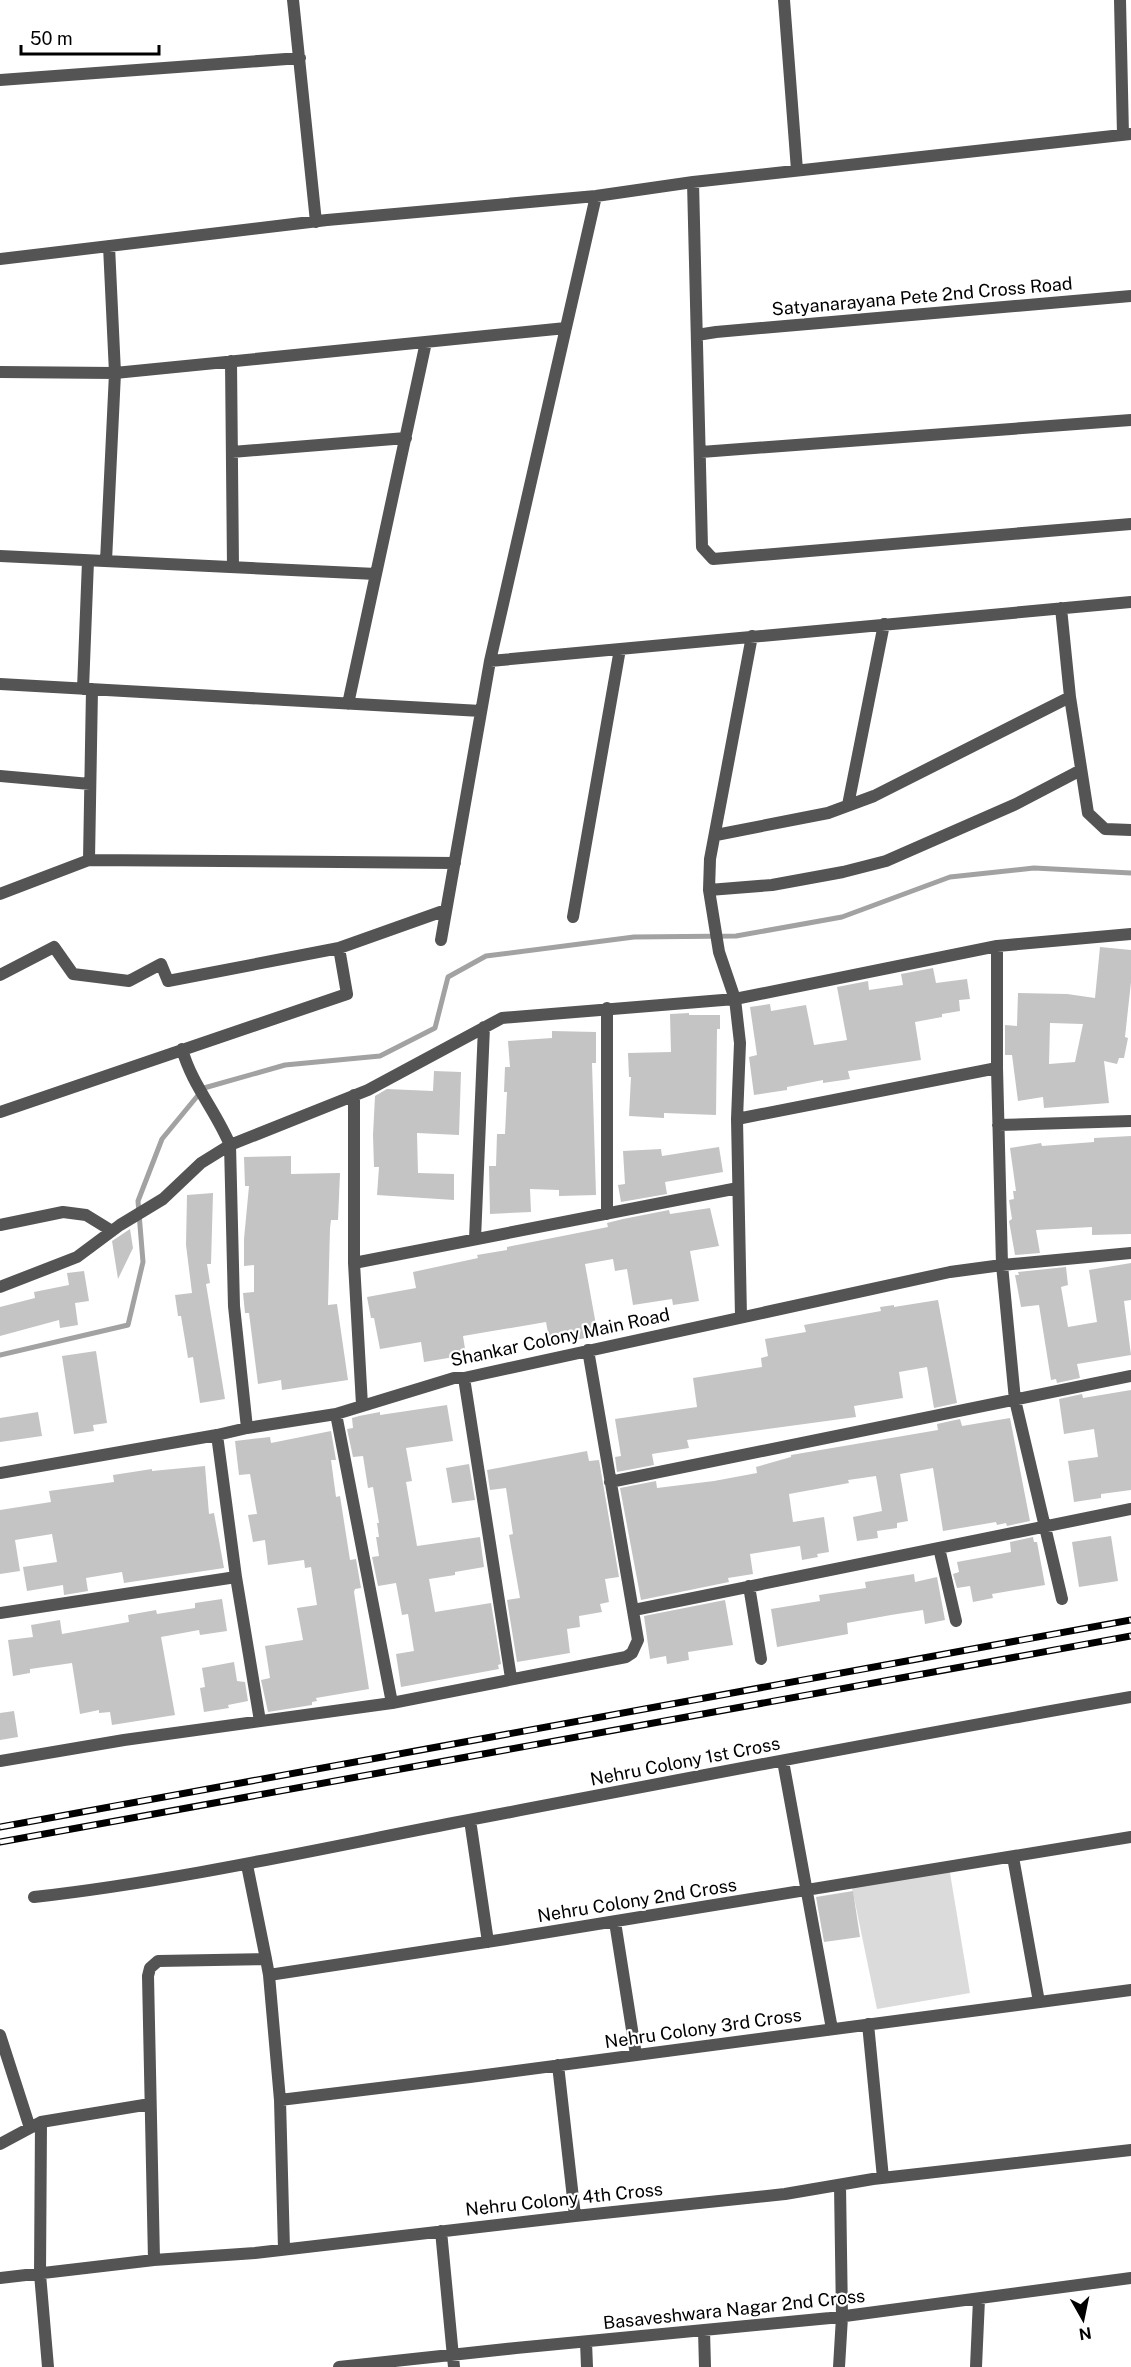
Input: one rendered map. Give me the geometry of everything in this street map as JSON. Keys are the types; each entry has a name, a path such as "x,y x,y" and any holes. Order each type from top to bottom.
{"street":[{"path":"294,0 316,222"},
{"path":"784,0 797,170"},
{"path":"0,259 316,222 596,196 693,182 1127,134 1120,0"},
{"path":"0,80 300,58"},
{"path":"693,182 702,547 712,559 1131,524"},
{"path":"441,940 490,661 596,196"},
{"path":"106,561 115,373 109,246"},
{"name":"Satyanarayana Pete 2nd Cross Road","path":"696,335 1131,296"},
{"path":"0,372 115,373 566,328"},
{"path":"348,704 426,342"},
{"path":"231,361 233,567"},
{"path":"700,452 1131,420"},
{"path":"232,452 406,438"},
{"path":"0,556 376,574"},
{"path":"88,561 89,860"},
{"path":"490,661 1131,602"},
{"path":"1061,608 1070,697 1088,813 1105,829 1131,830"},
{"path":"848,805 884,624"},
{"path":"741,1317 736,1119 740,1043 735,999 718,952 709,890 710,859 752,636"},
{"path":"573,917 620,649"},
{"path":"0,684 481,711"},
{"path":"716,835 828,813 874,796 1070,697"},
{"path":"709,890 772,885 843,872 886,861 1016,804 1081,770"},
{"path":"0,776 90,784"},
{"path":"0,894 89,860 454,863"},
{"path":"0,975 54,947 73,974 129,981 161,964 168,981 339,948 446,910"},
{"path":"0,1287 77,1257 116,1228 163,1199 201,1163 230,1145 368,1090 502,1017 735,999 997,946 1131,934"},
{"path":"997,946 997,1068 1002,1264 1015,1400 1062,1599"},
{"path":"0,1112 347,994 339,948"},
{"path":"606,1008 607,1214"},
{"path":"475,1239 484,1028"},
{"path":"182,1049 195,1085 222,1126 230,1145 234,1306 246,1428"},
{"path":"736,1119 997,1068"},
{"path":"354,1095 354,1263 362,1405"},
{"path":"998,1125 1131,1118"},
{"path":"354,1263 738,1188"},
{"path":"0,1225 63,1212 86,1215 116,1228"},
{"name":"Shankar Colony Main Road","path":"0,1473 336,1414 454,1378 464,1378 950,1272 1002,1264 1131,1253"},
{"path":"0,1761 392,1703 626,1657 632,1653 638,1640 634,1610 588,1350"},
{"path":"610,1482 1131,1376"},
{"path":"464,1378 511,1678"},
{"path":"336,1414 392,1703"},
{"path":"217,1436 236,1576 260,1721"},
{"path":"634,1610 1131,1509"},
{"path":"939,1548 956,1621"},
{"path":"0,1613 236,1576"},
{"path":"749,1586 761,1659"},
{"name":"Nehru Colony 1st Cross","path":"34,1897 138,1884 247,1865 470,1820 1131,1697"},
{"path":"783,1761 832,2029"},
{"path":"470,1820 488,1942"},
{"name":"Nehru Colony 2nd Cross","path":"269,1975 615,1922 1131,1837"},
{"path":"1013,1857 1040,2002"},
{"path":"247,1865 269,1975 280,2100 284,2249"},
{"path":"615,1922 636,2055"},
{"path":"154,2260 148,1976 150,1968 158,1961 266,1959"},
{"name":"Nehru Colony 3rd Cross","path":"280,2100 1131,1990"},
{"path":"868,2024 883,2178"},
{"path":"0,2035 35,2125 40,2274 48,2367"},
{"path":"558,2065 575,2216"},
{"path":"0,2144 35,2125 150,2104"},
{"name":"Nehru Colony 4th Cross","path":"0,2278 785,2194 883,2178 1131,2150"},
{"path":"839,2367 842,2317 840,2185"},
{"path":"441,2231 453,2361"},
{"name":"Basaveshwara Nagar 2nd Cross","path":"339,2367 453,2361 586,2342 842,2317 1131,2278"},
{"path":"976,2367 979,2299"},
{"path":"705,2330 705,2367"},
{"path":"586,2342 586,2367"}],"shaded area":[{"path":"949,1867 970,1993 877,2009 852,1888"}],"building":[{"path":"1100,947 1131,950 1131,982 1125,1037 1128,1038 1124,1058 1119,1058 1117,1064 1104,1061 1109,1103 1044,1108 1043,1097 1018,1101 1012,1055 1005,1055 1005,1025 1017,1026 1018,993 1067,994 1095,998","holes":["1050,1023 1083,1024 1075,1062 1049,1064"]},
{"path":"933,968 936,983 967,979 970,999 959,1000 960,1011 915,1022 921,1060 848,1071 850,1079 823,1083 823,1080 787,1087 787,1090 754,1095 749,1057 757,1055 750,1007 770,1004 771,1011 806,1005 814,1045 847,1040 837,987 868,981 869,990 903,985 901,974"},
{"path":"689,1013 689,1015 720,1015 720,1029 717,1029 716,1115 664,1113 664,1118 629,1116 631,1077 629,1077 628,1053 671,1052 670,1014"},
{"path":"552,1031 596,1032 596,1063 592,1063 596,1195 559,1196 559,1190 530,1189 531,1212 490,1214 489,1166 496,1166 497,1134 505,1134 507,1092 504,1092 505,1067 510,1067 508,1041 552,1038"},
{"path":"434,1071 461,1072 459,1135 417,1133 418,1173 454,1174 454,1200 377,1195 379,1167 374,1167 373,1135 375,1096 387,1089 433,1091"},
{"path":"1131,1136 1131,1234 1092,1235 1092,1227 1036,1230 1040,1253 1015,1255 1009,1221 1012,1219 1009,1200 1014,1199 1013,1191 1016,1191 1010,1148 1041,1143 1042,1146 1094,1142 1094,1138"},
{"path":"719,1147 723,1172 665,1182 667,1194 621,1202 618,1185 625,1184 623,1151 661,1149 662,1156"},
{"path":"291,1156 291,1174 340,1173 338,1220 331,1220 330,1228 328,1305 337,1304 348,1380 282,1390 281,1380 258,1384 249,1313 245,1313 243,1293 254,1292 254,1265 244,1266 249,1186 245,1186 244,1157"},
{"path":"213,1193 211,1264 207,1264 210,1283 206,1284 225,1399 200,1403 193,1357 188,1358 175,1295 192,1293 186,1245 187,1195"},
{"path":"710,1208 719,1246 690,1251 699,1301 673,1305 672,1299 633,1305 627,1269 615,1271 613,1259 585,1264 598,1336 550,1344 546,1322 463,1336 466,1355 424,1362 421,1342 380,1349 367,1297 416,1288 413,1272 478,1258 477,1255 507,1250 507,1247 608,1227 607,1223 623,1219 669,1210 670,1214"},
{"path":"130,1229 133,1248 118,1279 112,1241"},
{"path":"1131,1263 1131,1300 1124,1301 1131,1355 1077,1364 1080,1378 1057,1383 1056,1379 1051,1380 1039,1305 1021,1307 1015,1275 1019,1275 1018,1272 1066,1267 1068,1285 1061,1287 1068,1327 1097,1322 1089,1270"},
{"path":"84,1271 89,1301 75,1303 78,1325 60,1328 59,1320 0,1336 0,1307 35,1298 34,1292 69,1285 67,1273"},
{"path":"938,1300 957,1403 934,1408 927,1367 899,1372 903,1398 854,1406 856,1417 687,1440 689,1448 652,1454 654,1465 617,1472 615,1457 621,1456 615,1419 697,1407 693,1378 762,1367 761,1358 768,1356 765,1339 806,1332 804,1325 881,1311 880,1307"},
{"path":"96,1351 107,1423 93,1425 94,1431 74,1434 62,1356"},
{"path":"1131,1390 1131,1490 1101,1494 1101,1498 1074,1502 1068,1461 1098,1457 1094,1429 1064,1434 1059,1399 1082,1394 1083,1398"},
{"path":"447,1405 453,1441 406,1448 412,1481 406,1482 417,1546 480,1537 484,1567 429,1579 435,1612 491,1603 501,1664 498,1665 499,1669 401,1687 396,1654 414,1651 408,1614 402,1615 396,1583 378,1586 372,1557 379,1556 376,1537 379,1537 377,1523 379,1523 373,1487 368,1488 363,1456 353,1457 347,1429 353,1428 352,1418 359,1416"},
{"path":"38,1412 42,1436 0,1442 0,1418"},
{"path":"1010,1418 1030,1521 1007,1526 1006,1523 997,1525 996,1522 943,1531 933,1468 900,1474 908,1521 897,1523 897,1528 877,1531 878,1538 857,1541 853,1517 882,1511 876,1476 848,1480 849,1483 789,1494 793,1522 824,1517 829,1552 802,1560 800,1546 750,1554 753,1574 728,1578 729,1582 641,1600 620,1488 656,1481 657,1488 714,1481 757,1473 756,1467 791,1457 791,1455 938,1430 937,1424 960,1419 962,1426"},
{"path":"331,1431 336,1460 331,1460 336,1497 340,1496 350,1560 356,1559 361,1588 355,1589 354,1592 369,1689 316,1698 317,1701 312,1702 312,1705 268,1712 261,1680 270,1678 265,1646 303,1640 297,1608 317,1605 311,1567 305,1568 304,1560 268,1565 265,1540 253,1542 248,1515 257,1514 250,1474 239,1475 235,1441 270,1437 271,1443"},
{"path":"587,1451 589,1461 599,1460 619,1577 605,1579 609,1602 600,1604 602,1612 579,1616 580,1627 567,1629 570,1653 517,1662 507,1600 520,1598 509,1535 513,1534 506,1488 490,1490 487,1470"},
{"path":"469,1464 475,1500 452,1503 446,1468"},
{"path":"205,1466 209,1514 214,1513 224,1568 124,1583 122,1572 86,1578 88,1591 64,1595 63,1585 27,1591 23,1567 57,1562 52,1534 15,1540 20,1571 0,1574 0,1510 51,1502 49,1491 114,1482 113,1475 152,1469 152,1471"},
{"path":"1111,1536 1118,1581 1079,1587 1072,1542"},
{"path":"1033,1537 1034,1542 1037,1542 1045,1585 992,1594 993,1598 973,1602 970,1586 957,1588 953,1574 959,1572 957,1562 1011,1552 1010,1542"},
{"path":"914,1574 915,1582 937,1577 945,1620 925,1624 923,1610 891,1615 847,1623 848,1634 777,1647 771,1609 820,1601 819,1595 866,1588 865,1582"},
{"path":"222,1599 227,1631 200,1635 199,1630 161,1637 175,1715 112,1725 110,1712 99,1713 99,1710 80,1714 72,1663 30,1669 30,1673 13,1676 8,1640 33,1637 31,1625 60,1620 62,1634 129,1622 128,1615 156,1610 157,1614 195,1608 195,1603"},
{"path":"725,1600 733,1645 688,1652 689,1660 667,1664 666,1656 650,1659 644,1616"},
{"path":"234,1662 237,1681 245,1682 248,1701 228,1705 229,1708 204,1712 200,1688 205,1687 202,1668"},
{"path":"14,1711 18,1737 0,1740 0,1713"},
{"path":"853,1891 860,1937 824,1942 816,1897"}],"waterway":[{"path":"0,1355 128,1325 143,1262 138,1201 162,1139 204,1088 285,1065 380,1056 435,1028 448,977 486,956 634,937 736,936 842,917 950,877 1034,868 1131,873"}],"railway":[{"path":"0,1827 1131,1620"},
{"path":"0,1842 1131,1636"}]}
